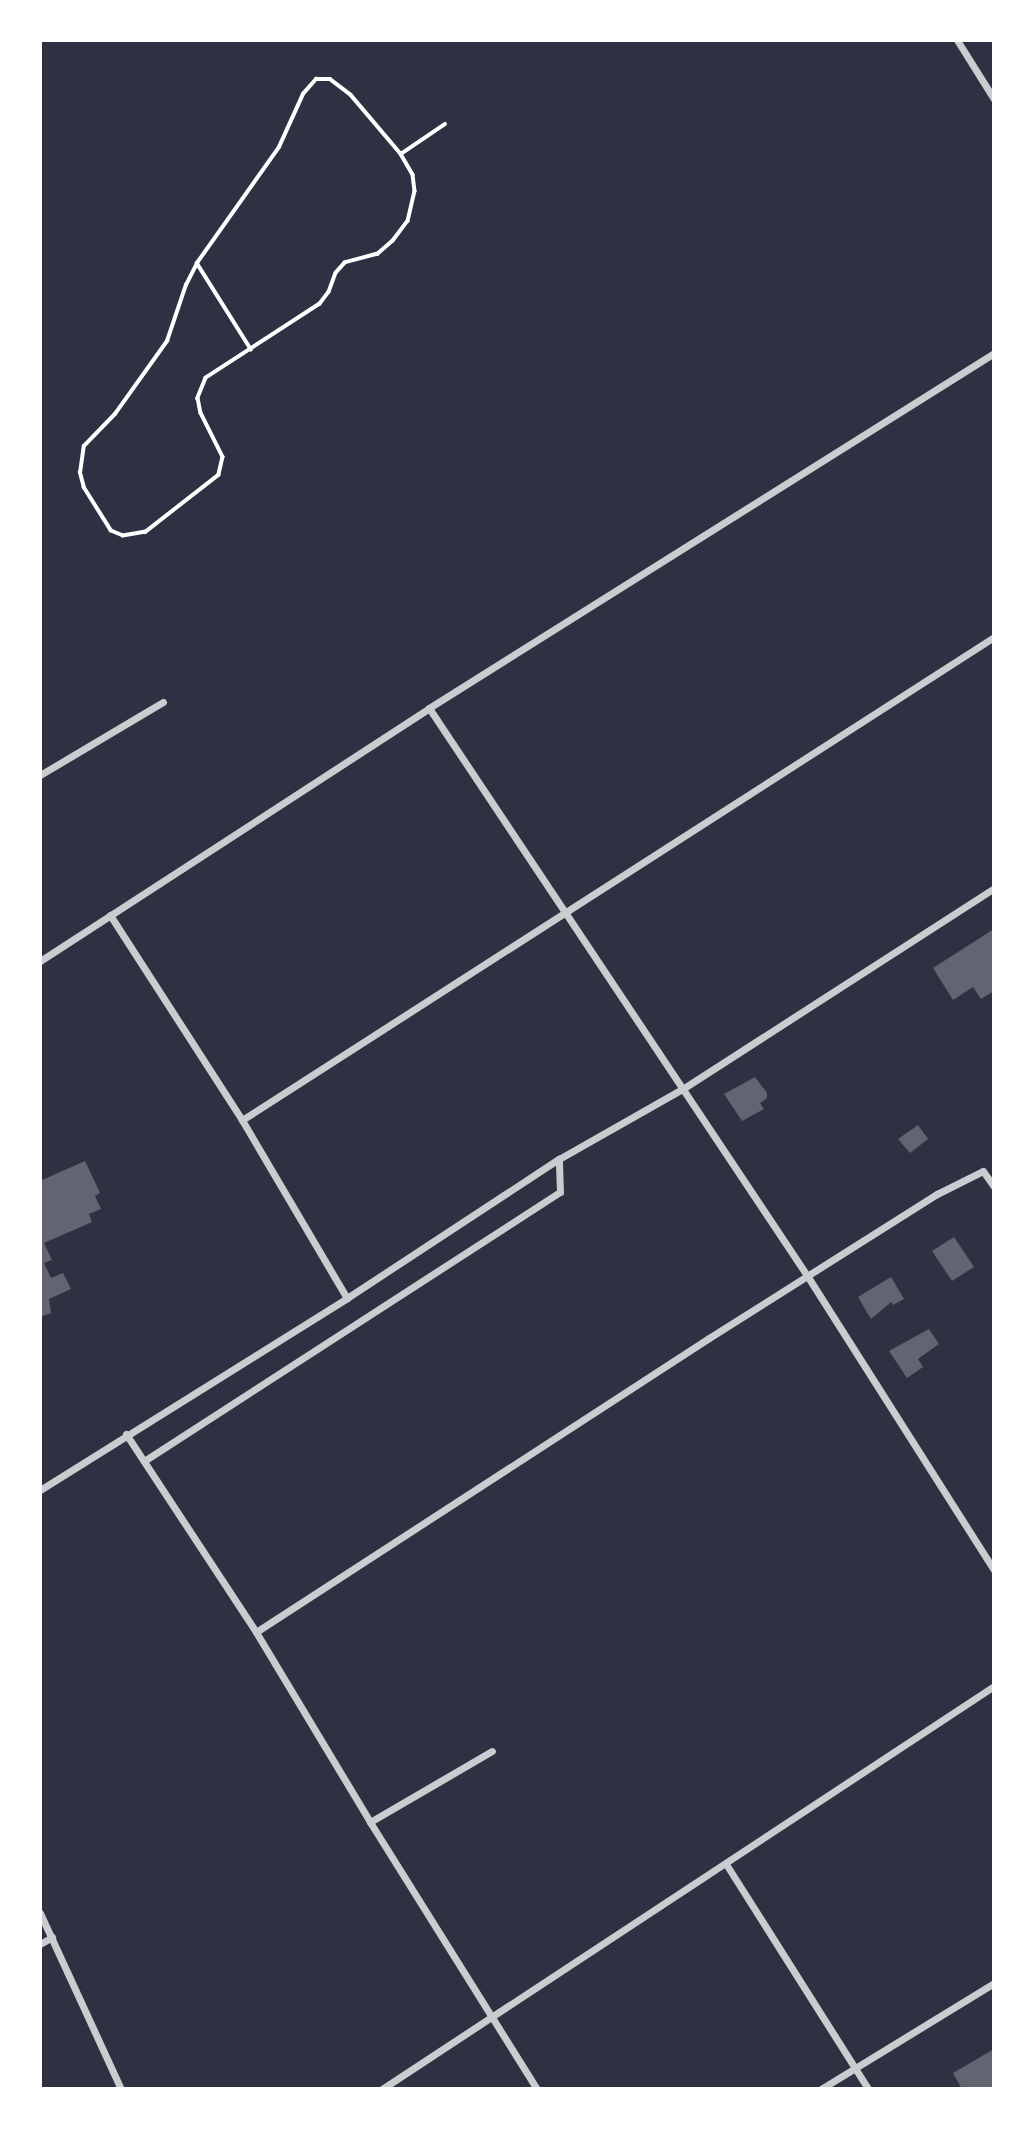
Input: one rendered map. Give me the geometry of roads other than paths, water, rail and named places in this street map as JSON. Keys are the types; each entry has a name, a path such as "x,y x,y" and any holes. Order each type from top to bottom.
{"street":[{"path":"957,40 994,99"},
{"path":"40,961 429,708 994,353"},
{"path":"242,1120 567,914 994,637"},
{"path":"40,775 163,702"},
{"path":"429,708 684,1088 734,1170 808,1277 994,1570"},
{"path":"40,1490 347,1298 559,1159 684,1088 994,888"},
{"path":"110,915 242,1120 347,1298"},
{"path":"144,1461 560,1192 559,1159"},
{"path":"256,1632 709,1338 937,1194 983,1171 994,1187"},
{"path":"126,1434 256,1632 370,1822 537,2089"},
{"path":"382,2089 994,1686"},
{"path":"370,1822 492,1751"},
{"path":"726,1864 868,2089"},
{"path":"40,1913 121,2089"},
{"path":"40,1944 52,1937"},
{"path":"821,2089 994,1983"}]}
